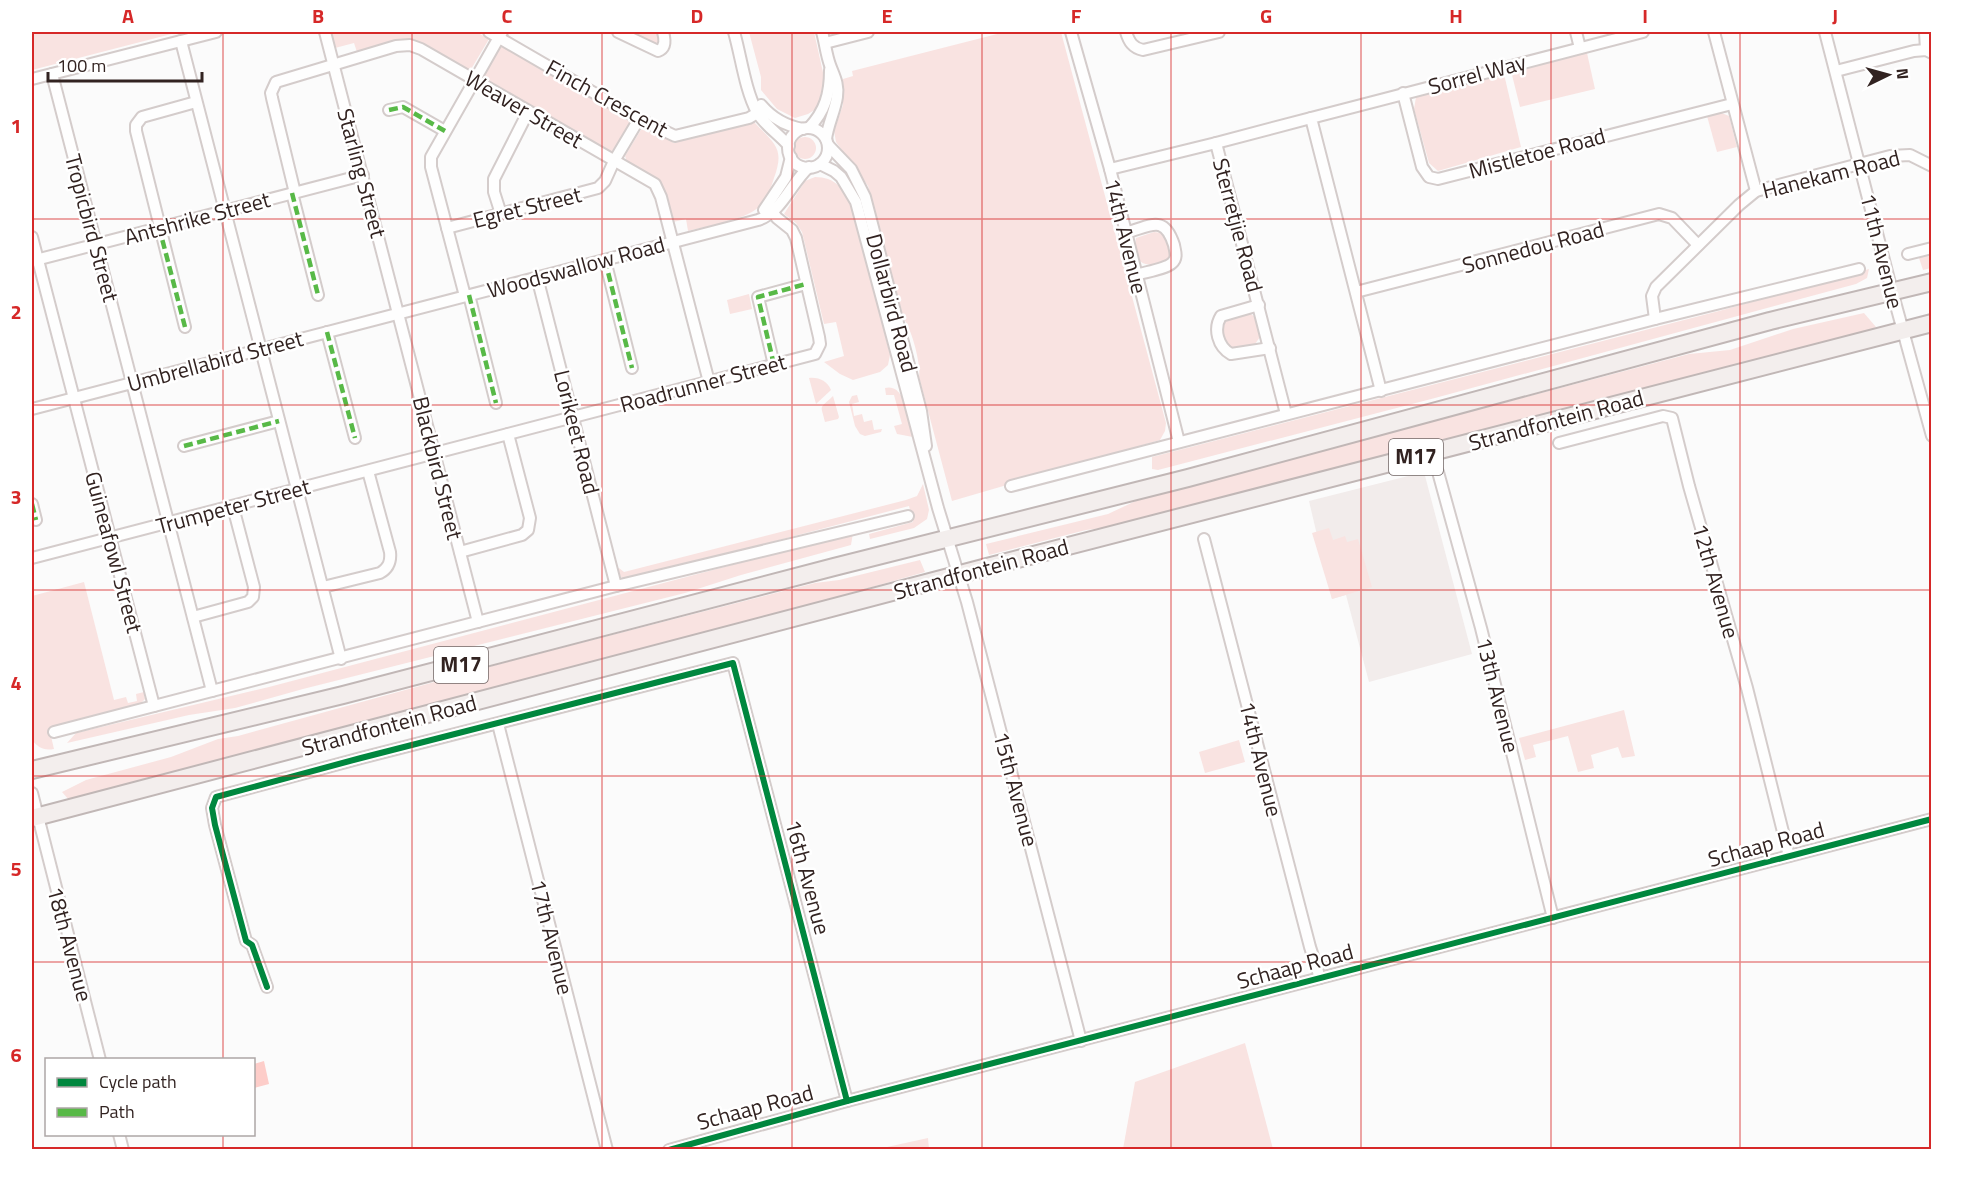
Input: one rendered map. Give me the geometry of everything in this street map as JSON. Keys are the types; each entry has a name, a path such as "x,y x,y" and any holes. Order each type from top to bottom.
{"main road":[{"name":"Strandfontein Road","path":"32,770 343,695 947,538 1188,478 1713,336 1932,282"},
{"name":"Strandfontein Road","path":"34,818 957,575 1932,323"}],"street":[{"path":"32,79 216,32"},
{"name":"Starling Street","path":"325,32 399,314"},
{"path":"618,32 658,51 662,49 664,43 663,32"},
{"path":"734,32 748,84 768,126 799,165 814,166 826,155 828,124 837,98 836,79 822,32"},
{"path":"825,43 868,32"},
{"name":"14th Avenue","path":"1071,32 1110,169 1179,442"},
{"path":"1126,32 1134,47 1143,50 1219,32"},
{"path":"1576,32 1580,48"},
{"name":"Sorrel Way","path":"1216,142 1643,32"},
{"path":"1714,32 1756,191"},
{"name":"11th Avenue","path":"1825,32 1902,330 1932,436"},
{"path":"1836,71 1914,51 1929,51 1925,32"},
{"path":"496,403 430,161 497,33"},
{"name":"Finch Crescent","path":"497,33 639,119 675,136 749,118 761,111"},
{"path":"181,41 341,659"},
{"name":"Weaver Street","path":"294,193 272,98 273,86 276,82 403,45 421,49 655,184 661,197 709,382"},
{"path":"790,152 792,137 821,114 825,106 829,90 830,64"},
{"name":"Tropicbird Street","path":"52,74 212,691"},
{"name":"Mistletoe Road","path":"1403,93 1422,167 1426,175 1438,179 1732,104"},
{"path":"185,327 138,142 136,126 142,117 196,102"},
{"path":"389,110 404,107 445,131"},
{"path":"761,111 789,127 819,131 827,142"},
{"path":"501,214 494,192 494,179 528,112"},
{"path":"1311,118 1381,391"},
{"name":"Egret Street","path":"447,228 598,188 605,181 639,119"},
{"name":"Dollarbird Road","path":"827,142 850,169 865,197 921,411 928,473"},
{"name":"Sterretjie Road","path":"1110,169 1216,142 1286,414"},
{"name":"Woodswallow Road","path":"771,209 786,177 790,152"},
{"name":"Hanekam Road","path":"1655,319 1652,296 1656,287 1756,191 1903,154 1932,166"},
{"name":"Dollarbird Road","path":"814,166 834,171 841,177 856,202 947,538"},
{"name":"Woodswallow Road","path":"399,314 753,221 771,209 795,182 814,166"},
{"name":"Antshrike Street","path":"34,260 363,175"},
{"path":"294,193 318,295"},
{"name":"Roadrunner Street","path":"435,453 815,354 819,337 794,234 771,209"},
{"name":"Sonnedou Road","path":"1356,292 1659,214 1672,218 1698,245"},
{"path":"1125,233 1156,225 1163,226 1169,231 1176,253 1170,265 1136,275"},
{"name":"Guineafowl Street","path":"32,237 34,260 74,398 154,706"},
{"path":"1908,254 1932,248"},
{"path":"605,260 632,368"},
{"path":"1011,486 1655,319 1859,269"},
{"name":"Lorikeet Road","path":"537,277 616,586"},
{"path":"774,365 758,297 806,284"},
{"path":"1259,305 1221,316 1217,322 1217,332 1222,348 1231,354 1270,348"},
{"name":"Umbrellabird Street","path":"32,409 399,314"},
{"name":"Blackbird Street","path":"399,314 478,622"},
{"path":"327,332 355,438"},
{"name":"12th Avenue","path":"1559,443 1663,416 1671,418 1747,688 1789,856"},
{"path":"184,446 279,421"},
{"path":"460,552 522,536 528,530 530,518 508,434"},
{"name":"Trumpeter Street","path":"32,558 435,453"},
{"path":"323,587 380,573 386,570 389,564 390,552 368,471"},
{"name":"13th Avenue","path":"1438,472 1481,628 1553,918"},
{"path":"32,504 36,520"},
{"path":"193,617 248,602 253,597 254,587 233,507"},
{"path":"54,732 616,586 908,516"},
{"name":"15th Avenue","path":"947,538 970,614 1081,1041"},
{"name":"14th Avenue","path":"1204,540 1307,936 1320,978"},
{"name":"16th Avenue","path":"498,724 733,663 847,1101"},
{"path":"267,987 252,945 246,941 215,825 212,808 214,798 498,724"},
{"name":"17th Avenue","path":"498,724 607,1149"},
{"name":"18th Avenue","path":"32,793 34,818 100,1058"},
{"name":"Schaap Road","path":"669,1149 1932,819"}],"shaded area":[{"path":"32,32 179,32 32,70"},
{"path":"331,32 476,32 489,39 470,71 411,39 357,52 354,43 335,48"},
{"path":"628,32 656,32 659,42 654,46"},
{"path":"749,32 814,32 824,77 818,108 795,118 777,109 761,90 761,77"},
{"path":"1005,32 1061,32 1166,423 1160,440 952,501 919,377 915,347 904,319 868,186 836,142 834,131 843,105 843,79 853,76 852,71"},
{"path":"501,45 633,119 616,148 610,152 481,77"},
{"path":"1587,53 1595,89 1520,107 1511,71"},
{"path":"1504,74 1521,147 1438,171 1429,163 1414,109 1416,97"},
{"path":"1719,112 1729,116 1737,147 1717,152 1707,116"},
{"path":"754,122 772,141 778,153 772,186 759,207 753,212 726,222 688,231 686,219 673,222 662,186 656,179 627,162 625,156 642,128 648,128 674,143"},
{"path":"805,137 815,144 816,148 809,158 805,159 795,152 794,148 801,138"},
{"path":"815,177 833,181 845,193 852,205 890,355 888,365 880,372 853,380 824,362 844,356 836,322 824,324 802,232 796,223 784,214 805,181"},
{"path":"1154,232 1163,233 1166,237 1171,256 1166,261 1152,265 1138,259 1135,250 1136,238"},
{"path":"1928,255 1931,268 1923,270 1919,258"},
{"path":"1869,269 1867,278 1856,284 1435,398 1158,470 1152,469 1152,457 1719,311"},
{"path":"749,294 752,309 730,314 727,300"},
{"path":"1248,312 1255,317 1260,337 1255,344 1235,351 1228,347 1222,332 1226,319"},
{"path":"1864,313 1876,327 1125,525 1086,530 989,555 986,544 1108,514 1142,498 1689,354 1730,350 1793,329"},
{"path":"809,378 822,380 831,390 816,404"},
{"path":"885,388 895,389 902,397 913,437 897,434 894,426 902,424 894,395 886,395"},
{"path":"857,395 859,402 852,404 854,416 862,414 864,422 872,420 874,430 882,429 881,432 865,436 860,434 855,426 849,402 852,396"},
{"path":"833,396 839,417 825,422 822,407"},
{"path":"1424,472 1472,654 1369,682 1346,595 1332,599 1309,501"},
{"path":"923,484 929,510 927,519 914,528 870,539 869,534 913,522 909,506 626,580 621,577 617,569 624,572 906,500 917,496"},
{"path":"1329,528 1333,540 1345,536 1347,542 1358,539 1372,587 1332,599 1312,533"},
{"path":"853,533 851,545 685,593 235,708 189,715 67,743 76,733 269,687"},
{"path":"920,560 925,572 774,615 69,800 62,792 86,780 171,757 218,739 238,736 522,658 815,583 839,580"},
{"path":"84,582 114,700 126,697 128,703 137,701 136,694 144,692 145,699 138,706 49,728 54,749 44,749 32,740 32,596"},
{"path":"1624,710 1635,756 1622,758 1618,747 1591,755 1594,768 1578,772 1568,736 1533,745 1536,757 1525,760 1519,738"},
{"path":"1239,740 1245,762 1205,773 1199,752"},
{"path":"1245,1043 1273,1149 1123,1149 1135,1082"},
{"path":"264,1061 269,1084 255,1088 255,1064"},
{"path":"928,1138 929,1149 878,1149"}],"marked path":[{"path":"389,110 403,107 445,131"},
{"path":"292,193 318,295"},
{"path":"159,227 185,327"},
{"path":"605,260 632,368"},
{"path":"774,365 758,297 806,284"},
{"path":"469,295 496,403"},
{"path":"327,332 355,438"},
{"path":"184,446 279,421"},
{"path":"32,504 36,520"}],"cycle path":[{"path":"267,987 252,945 246,941 215,825 212,808 216,797 733,663 847,1101"},
{"path":"669,1150 847,1101 1932,819"}]}
